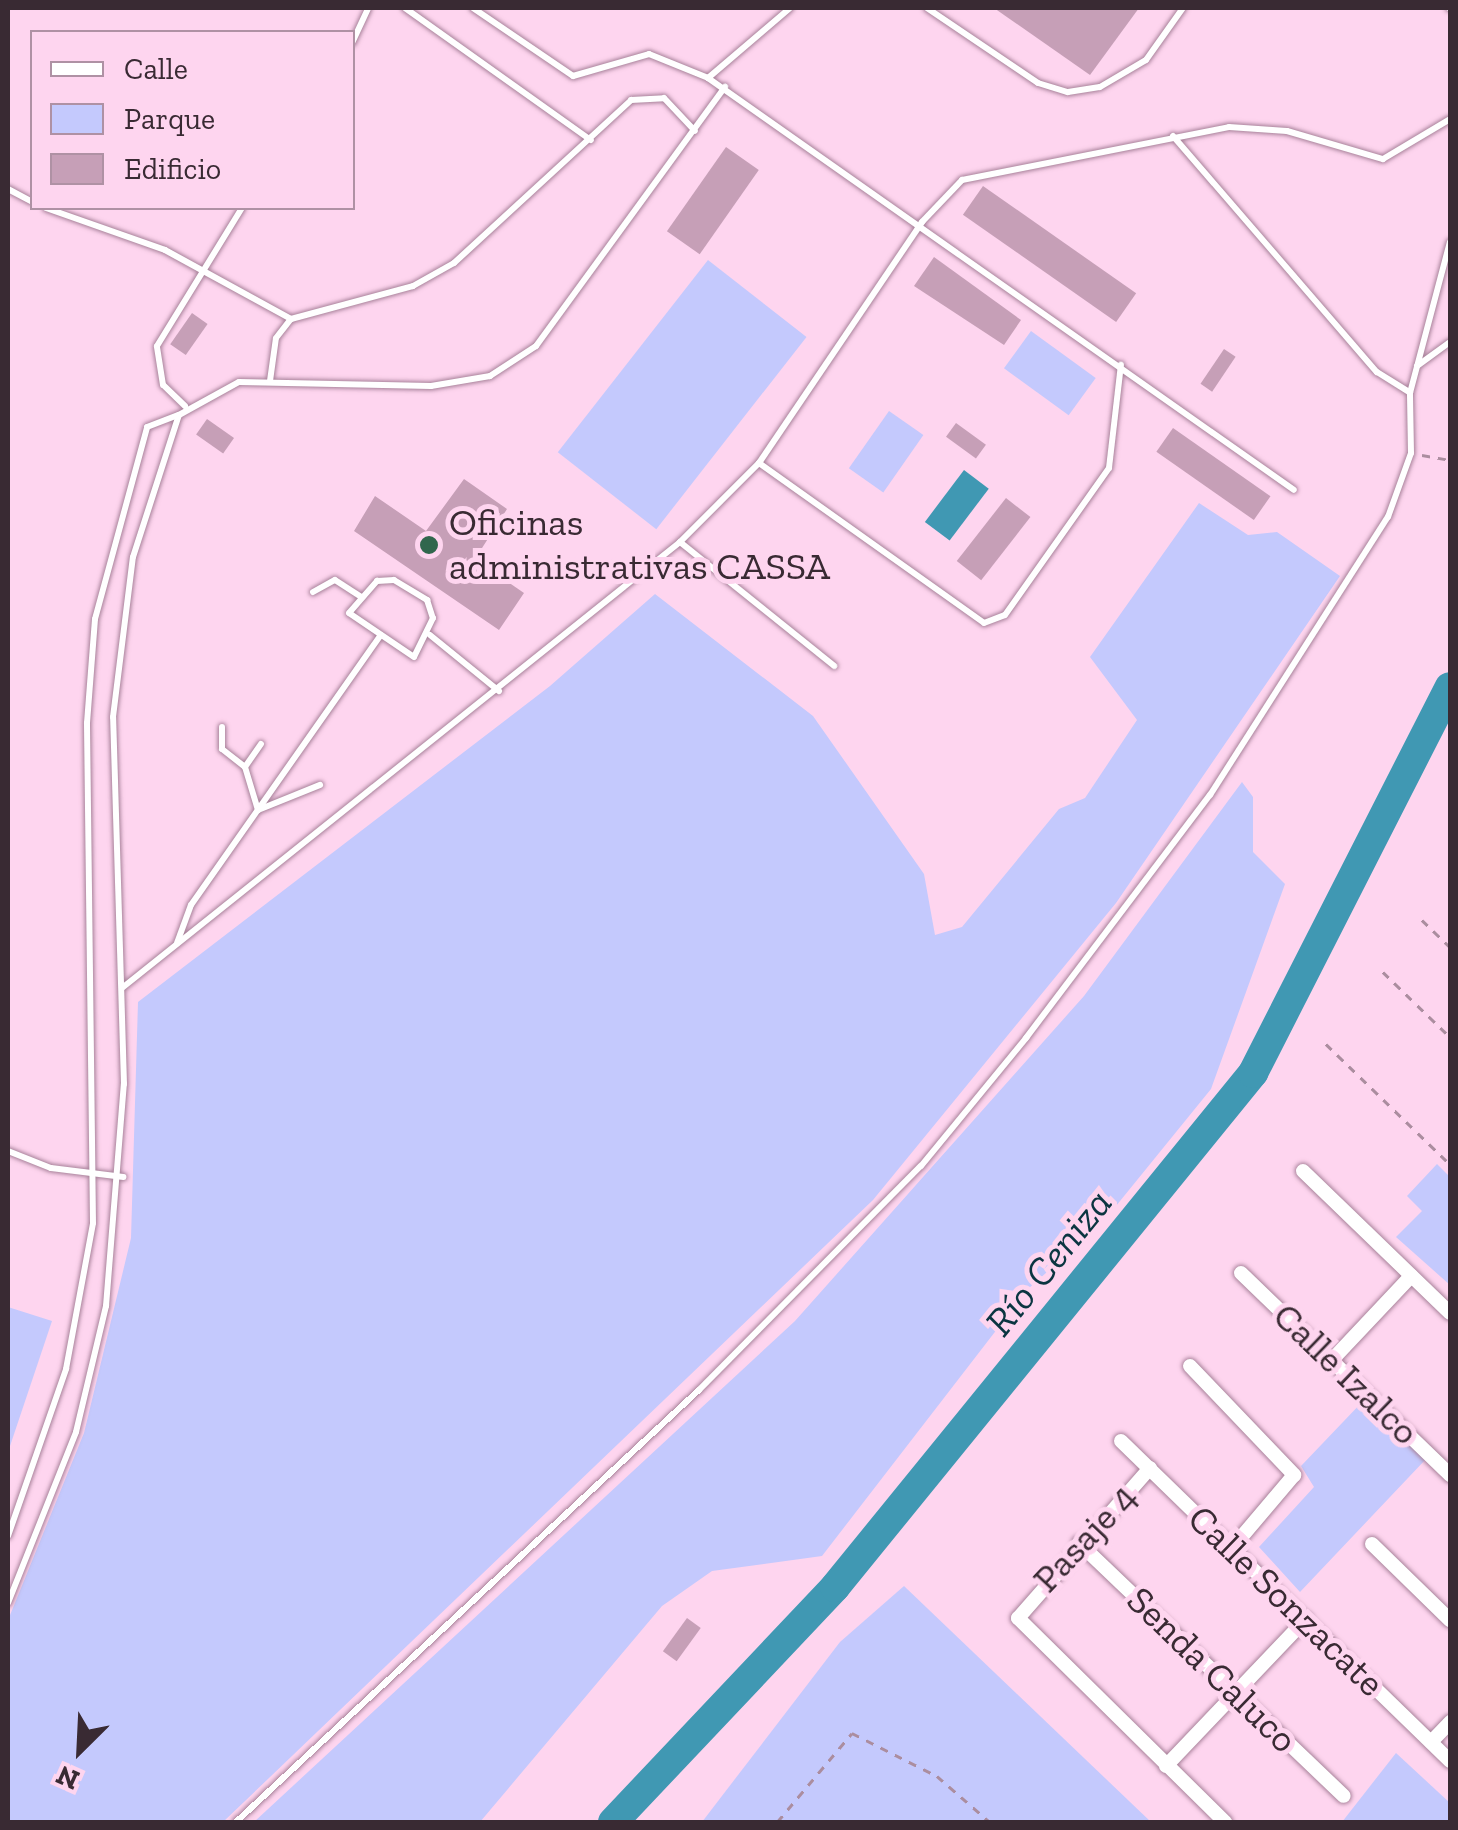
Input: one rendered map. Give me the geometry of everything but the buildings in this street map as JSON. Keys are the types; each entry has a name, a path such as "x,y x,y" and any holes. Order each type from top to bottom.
{"street":[{"path":"1303,1171 1449,1307"},
{"name":"Calle Izalco","path":"1241,1274 1448,1468"},
{"path":"1331,1360 1412,1276"},
{"path":"1190,1366 1294,1475 1232,1548"},
{"name":"Calle Sonzacate","path":"1121,1440 1450,1761"},
{"name":"Pasaje 4","path":"1150,1468 1020,1609 1028,1637 1166,1766"},
{"name":"Senda Caluco","path":"1080,1543 1344,1796"},
{"path":"1372,1544 1450,1620"},
{"path":"1225,1822 1166,1766 1306,1619"},
{"path":"1432,1742 1450,1722"}],"lane":[{"path":"355,36 368,8"},
{"path":"404,8 591,140"},
{"path":"473,8 573,76 649,54 725,87 922,222 1294,490"},
{"path":"708,78 790,8"},
{"path":"927,8 1038,83 1068,92 1100,88 1146,60 1182,11 1192,8"},
{"path":"8,1603 76,1432 106,1306 123,1177 113,717 120,627 179,415 185,406 213,389 270,381 430,386 490,376 536,346 725,87"},
{"path":"270,381 276,338 291,319 413,286 454,264 647,94 679,108 694,130"},
{"path":"121,989 680,542 759,463 922,222 962,180 1174,136 1259,127 1383,159 1450,118"},
{"path":"1174,136 1377,372 1410,393"},
{"path":"8,189 30,201"},
{"path":"51,210 202,268 291,319"},
{"path":"185,406 163,384 157,346 241,210"},
{"path":"236,1822 699,1390 921,1166 1210,794 1388,517 1410,453 1410,393 1450,242"},
{"path":"1416,366 1450,342"},
{"path":"759,463 984,623 1005,615 1109,468 1121,365"},
{"path":"8,1536 66,1370 96,1173 87,723 95,619 148,426 179,415"},
{"path":"680,542 834,666"},
{"path":"313,592 335,580 360,596"},
{"path":"377,581 412,587 427,600 430,634 414,657 349,613 377,581"},
{"path":"430,634 499,690"},
{"path":"177,944 191,905 381,635"},
{"path":"222,727 222,749 245,767 258,810"},
{"path":"245,767 261,744"},
{"path":"258,810 320,785"},
{"path":"8,1151 123,1177"}],"path":[{"path":"1410,453 1450,460"},
{"path":"1422,920 1450,947"},
{"path":"1382,972 1450,1037"},
{"path":"1326,1044 1450,1164"},
{"path":"777,1822 852,1733 937,1776 990,1822"}],"green space":[{"path":"708,260 807,337 656,529 558,452"},
{"path":"1031,331 1096,378 1069,415 1004,368"},
{"path":"889,411 923,435 883,492 849,468"},
{"path":"1199,503 1248,535 1277,532 1340,576 1116,903 873,1200 223,1822 8,1822 8,1620 84,1433 131,1238 138,1002 550,686 655,594 813,716 924,874 935,935 962,927 1059,809 1085,798 1137,720 1090,657"},
{"path":"1242,782 1253,797 1253,852 1285,884 1211,1089 1103,1222 1028,1289 822,1556 712,1571 662,1606 480,1822 254,1822 795,1321 1084,996"},
{"path":"1437,1164 1450,1177 1450,1285 1396,1237 1422,1211 1407,1196"},
{"path":"8,1307 52,1321 8,1452"},
{"path":"1364,1400 1426,1459 1300,1592 1259,1547 1314,1487 1301,1466"},
{"path":"904,1586 1151,1822 702,1822 840,1642"},
{"path":"1396,1753 1450,1803 1450,1822 1342,1822"}],"shaded area":[{"path":"964,470 989,489 950,541 925,522"}],"waterway":[{"name":"Río Ceniza","path":"613,1822 835,1587 1253,1073 1450,687"}],"place":[{"name":"Oficinas administrativas CASSA","path":"429,545"}]}
